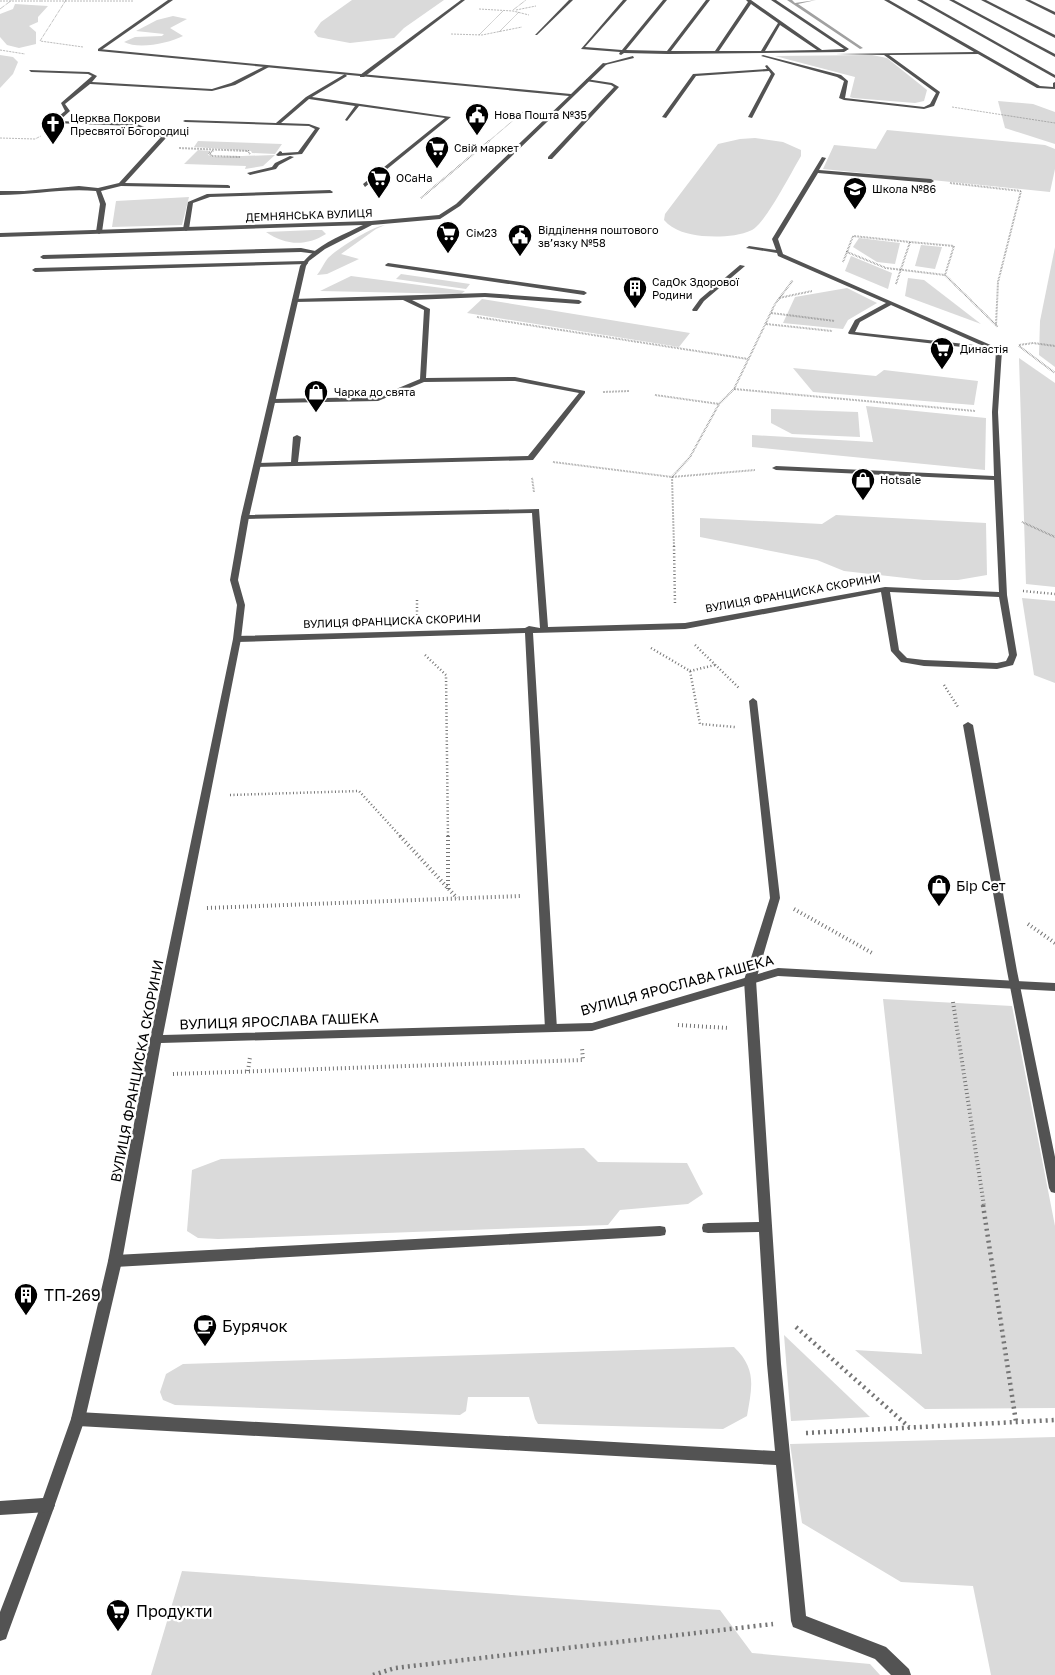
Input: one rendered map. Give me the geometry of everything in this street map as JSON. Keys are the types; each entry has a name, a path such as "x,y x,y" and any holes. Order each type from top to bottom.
{"street":[{"path":"362,76 463,0"},
{"path":"536,34 571,0"},
{"path":"625,0 582,48 621,53 716,52 761,54 844,51 847,49 773,0"},
{"path":"621,53 665,0"},
{"path":"668,53 708,0"},
{"path":"886,0 1039,87 1054,88 1055,83"},
{"path":"919,0 1055,77"},
{"path":"951,0 1055,56"},
{"path":"983,0 1055,37"},
{"path":"1027,0 1055,14"},
{"path":"99,50 170,1"},
{"path":"716,52 749,1 821,51"},
{"path":"761,54 780,22"},
{"path":"99,50 345,75 571,95"},
{"name":"ДЕМНЯНСЬКА ВУЛИЦЯ","path":"0,234 371,223 440,217 458,205 571,95 613,56 621,53"},
{"path":"605,64 637,56 979,53"},
{"path":"750,117 773,74 761,54"},
{"path":"761,54 839,76 846,81 841,98 844,99 924,108 932,105 938,93 885,54"},
{"path":"88,83 212,90 233,84 267,67"},
{"path":"664,117 695,75 770,70"},
{"path":"31,71 89,73 95,76 63,104 68,111 55,122 137,126 164,137 121,184"},
{"path":"277,124 308,98 345,75"},
{"path":"550,158 617,87 612,84 588,80"},
{"path":"308,98 449,117 365,185"},
{"path":"347,120 358,105"},
{"path":"185,121 309,125 318,128 296,155 277,164 274,168 250,173"},
{"path":"279,153 296,155"},
{"path":"824,158 775,238 780,255 999,350"},
{"path":"817,171 931,181"},
{"path":"0,193 24,193 79,188 98,190 121,184 228,187"},
{"path":"98,190 103,204 99,232"},
{"path":"186,229 191,202 209,195 330,192"},
{"path":"34,270 305,263 317,252 371,223"},
{"path":"749,248 780,252"},
{"path":"43,256 300,250 317,252"},
{"name":"ВУЛИЦЯ ФРАНЦИСКА СКОРИНИ","path":"0,1633 78,1419 115,1261 156,1039 237,639 241,605 234,580 246,517 305,263"},
{"path":"388,266 584,293"},
{"path":"695,310 702,300 742,266"},
{"path":"295,300 485,295 579,302"},
{"path":"404,298 426,309 423,380"},
{"path":"890,303 857,321 850,333 999,350"},
{"path":"885,588 895,651 904,660 932,664 997,666 1010,664 1013,655 1002,592 999,511 996,412 999,350"},
{"path":"258,465 530,458 583,392 515,379 423,380 378,399 272,401"},
{"path":"294,464 297,438"},
{"path":"776,468 998,478"},
{"path":"246,517 536,512 544,629"},
{"name":"ВУЛИЦЯ ФРАНЦИСКА СКОРИНИ","path":"237,639 675,626 885,588 1002,592"},
{"path":"529,629 551,1029"},
{"path":"753,701 775,898 750,980 764,1227 779,1434 799,1621 880,1653 903,1675"},
{"path":"968,725 1014,985 1055,1188"},
{"name":"ВУЛИЦЯ ЯРОСЛАВА ГАШЕКА","path":"156,1039 592,1027 778,972 1055,987"},
{"path":"708,1228 764,1227"},
{"path":"115,1261 660,1231"},
{"path":"78,1419 782,1458"},
{"path":"0,1508 48,1505"}],"path":[{"path":"0,9 12,0"},
{"path":"513,11 526,0"},
{"path":"0,1 170,1"},
{"path":"65,1 40,41 99,50"},
{"path":"513,11 535,7 539,4"},
{"path":"479,9 519,12 550,21"},
{"path":"479,35 504,10"},
{"path":"498,32 519,12"},
{"path":"445,34 479,35 550,21"},
{"path":"932,105 1055,123"},
{"path":"0,138 38,138"},
{"path":"177,148 248,151 247,155"},
{"path":"213,150 210,155 279,153"},
{"path":"931,181 1021,191 998,282 996,325"},
{"path":"836,280 853,236 954,246 945,275"},
{"path":"901,269 910,242"},
{"path":"847,252 886,268 945,275 1002,330"},
{"path":"753,701 675,626 672,477 690,457 719,404 734,389 778,298 804,266"},
{"path":"771,313 855,324"},
{"path":"475,317 748,359"},
{"path":"766,324 850,333"},
{"path":"1013,340 1055,372"},
{"path":"1018,345 1033,343 1055,346"},
{"path":"734,389 996,412"},
{"path":"583,392 629,391"},
{"path":"655,395 719,404"},
{"path":"536,512 530,458 566,465 672,477 776,468"},
{"path":"999,511 1055,537"},
{"path":"1002,592 1055,594"},
{"path":"616,627 690,672 700,724 756,729"},
{"path":"690,672 715,664"},
{"path":"932,664 968,725"},
{"path":"446,676 448,889"},
{"path":"230,795 358,791 457,898"},
{"path":"207,908 502,896"},
{"path":"775,898 882,959"},
{"path":"952,997 1016,1422"},
{"path":"672,1025 730,1028"},
{"path":"173,1074 583,1060 582,1045"},
{"path":"248,1071 251,1054"},
{"path":"769,1303 910,1428"},
{"path":"779,1434 1055,1420"},
{"path":"372,1675 395,1668 799,1621"}],"shaded area":[{"path":"352,0 444,0 404,28 394,38 350,43 318,37 314,32 321,22"},
{"path":"15,4 48,6 38,17 38,22 29,26 36,32 36,44 19,48 7,45 0,37 0,14 13,9"},
{"path":"173,16 187,19 170,28 183,36 154,45 138,45 124,42 135,37 162,36 164,34 136,31 157,20"},
{"path":"0,55 13,57 18,62 13,74 0,88"},
{"path":"872,55 887,58 927,90 924,101 915,103 853,98 850,97 855,77 775,56"},
{"path":"998,101 1033,104 1055,112 1055,144 1005,128"},
{"path":"887,130 1045,145 1055,149 1055,169 1050,192 823,169 834,145 876,149"},
{"path":"755,138 783,142 801,150 801,156 785,184 771,208 757,226 752,230 734,235 702,236 676,229 664,220 665,214 718,144"},
{"path":"198,141 282,144 275,154 194,147"},
{"path":"198,150 210,151 208,155 214,157 275,155 263,166 245,169 246,166 184,164"},
{"path":"189,197 182,225 112,227 116,201"},
{"path":"385,225 376,229 341,254 359,259 327,274 317,275 328,258 339,249 355,238"},
{"path":"322,230 326,234 303,243 280,240 266,232"},
{"path":"859,238 900,243 895,264 877,262 853,247"},
{"path":"921,245 942,247 935,269 915,266"},
{"path":"1055,247 1055,367 1039,355 1040,321"},
{"path":"851,256 892,273 888,289 845,271"},
{"path":"401,274 470,284 466,289 396,279"},
{"path":"351,276 465,291 461,294 320,291"},
{"path":"908,278 924,280 981,324 905,296"},
{"path":"847,288 877,303 848,320 843,329 783,323 795,297"},
{"path":"482,299 690,333 679,347 467,313"},
{"path":"1019,358 1055,383 1055,587 1026,584"},
{"path":"793,368 876,376 884,370 978,381 974,405 813,392"},
{"path":"866,406 986,418 985,470 752,447 752,435 873,442"},
{"path":"771,409 858,412 860,437 792,434 771,423"},
{"path":"836,515 986,523 987,575 958,580 923,580 844,571 817,560 700,537 700,518 822,524"},
{"path":"1022,598 1055,601 1055,683 1034,675"},
{"path":"883,999 1012,1006 1055,1226 1055,1408 925,1409 855,1350 922,1354"},
{"path":"584,1148 598,1162 687,1163 703,1194 688,1204 620,1210 608,1225 218,1239 198,1238 187,1231 192,1170 221,1159"},
{"path":"784,1335 870,1417 791,1421"},
{"path":"734,1347 750,1371 750,1396 747,1416 723,1429 538,1424 529,1397 468,1397 466,1411 460,1415 175,1405 163,1400 160,1392 166,1374 183,1364"},
{"path":"1055,1437 1055,1675 991,1675 973,1586 901,1582 802,1523 790,1444"},
{"path":"182,1571 720,1610 752,1653 870,1664 880,1675 151,1675"}],"waterway":[{"path":"789,0 795,4"},
{"path":"795,4 814,0"},
{"path":"795,4 861,48"}],"place":[{"name":"Нова Пошта №35","path":"477,136"},
{"name":"Церква Покрови Пресвятої Богородиці","path":"53,145"},
{"name":"Свій маркет","path":"437,169"},
{"name":"ОСаНа","path":"379,199"},
{"name":"Школа №86","path":"855,210"},
{"name":"Сім23","path":"448,254"},
{"name":"Відділення поштового зв’язку №58","path":"520,257"},
{"name":"СадОк Здорової Родини","path":"635,309"},
{"name":"Династія","path":"942,370"},
{"name":"Чарка до свята","path":"316,413"},
{"name":"Hotsale","path":"863,501"},
{"name":"Бір Сет","path":"939,907"},
{"name":"ТП-269","path":"26,1316"},
{"name":"Бурячок","path":"205,1347"},
{"name":"Продукти","path":"118,1632"}]}
